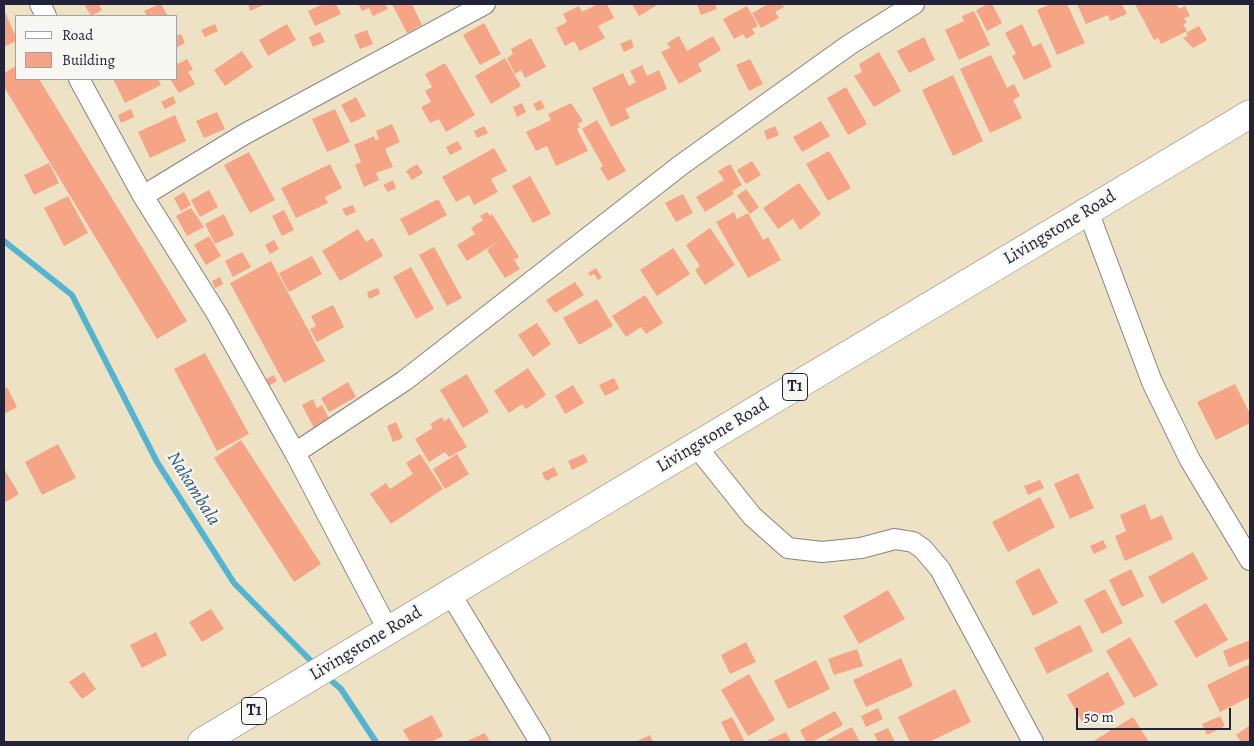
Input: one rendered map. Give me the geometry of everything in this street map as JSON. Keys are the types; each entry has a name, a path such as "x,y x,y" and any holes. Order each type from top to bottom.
{"highway":[{"name":"Livingstone Road","path":"202,742 1250,114"}],"street":[{"path":"144,196 243,135 485,4"},
{"path":"295,453 404,381 681,165 849,45 914,4"},
{"path":"80,80 144,196 217,314 295,453 388,630"},
{"path":"1088,211 1152,382 1190,460 1250,560"},
{"path":"696,446 752,516 788,548 822,552 861,548 895,539 912,542 923,550 940,569 1033,742"},
{"path":"450,594 540,742"}],"building":[{"path":"84,4 99,4 102,10 90,15"},
{"path":"161,4 167,15 146,15 144,11"},
{"path":"248,4 265,4 250,11"},
{"path":"323,4 336,4 341,14 315,26 308,11"},
{"path":"358,4 385,4 388,9 373,16 369,8 362,11"},
{"path":"392,4 412,4 422,25 407,33"},
{"path":"598,4 607,4 614,18 598,26 605,38 580,51 574,41 565,46 556,28 567,22 563,14 579,6 582,12"},
{"path":"632,4 659,4 639,16"},
{"path":"715,4 717,9 701,15 697,5"},
{"path":"768,4 782,4 784,7 775,12 779,18 761,28 752,13"},
{"path":"992,4 1002,23 987,31 976,10"},
{"path":"1050,4 1067,4 1085,43 1057,55 1037,10"},
{"path":"1077,4 1122,4 1127,14 1110,21 1108,15 1086,24"},
{"path":"1135,4 1176,4 1179,9 1185,6 1190,16 1184,18 1187,23 1183,24 1187,31 1161,44 1158,38 1154,40"},
{"path":"747,6 758,26 752,29 755,34 746,39 743,34 734,39 723,19"},
{"path":"4,10 15,35 15,42 4,47"},
{"path":"974,11 990,45 959,60 945,30 964,21 962,16"},
{"path":"484,23 501,54 480,65 463,35"},
{"path":"215,24 218,31 205,37 201,30"},
{"path":"287,24 296,40 268,56 259,40"},
{"path":"1022,24 1033,47 1041,43 1052,67 1024,80 1012,56 1016,54 1005,33"},
{"path":"1199,26 1207,40 1193,48 1183,38 1188,36 1186,33"},
{"path":"367,30 373,44 360,49 354,35"},
{"path":"320,32 325,42 313,47 309,37"},
{"path":"181,34 185,43 178,47 178,35"},
{"path":"679,36 687,51 713,36 721,50 698,64 702,71 679,84 661,52 670,48 667,43"},
{"path":"924,37 935,60 909,73 897,51"},
{"path":"531,38 546,67 525,78 521,70 515,74 507,58 513,54 511,49"},
{"path":"631,39 634,47 624,52 620,44"},
{"path":"242,51 253,67 225,86 214,70"},
{"path":"879,52 901,91 874,107 854,76 862,72 859,64"},
{"path":"991,55 1007,88 1014,84 1020,96 1013,100 1022,118 990,133 960,69"},
{"path":"505,58 521,86 491,104 475,76"},
{"path":"187,59 193,70 188,72 195,84 179,93 171,80 178,80 178,64"},
{"path":"750,59 763,84 749,91 736,65"},
{"path":"445,63 475,115 446,132 439,119 430,123 421,107 431,102 425,91 432,87 425,74"},
{"path":"642,65 647,76 659,70 667,89 625,109 630,118 611,127 592,88 623,73 629,86 636,82 630,71"},
{"path":"15,67 15,80 40,80 187,321 157,339 4,87 4,73"},
{"path":"953,75 983,141 953,156 922,90"},
{"path":"114,80 158,80 161,85 125,103"},
{"path":"846,87 867,124 848,135 827,98"},
{"path":"173,96 176,103 165,109 161,102"},
{"path":"356,97 366,116 351,123 341,105"},
{"path":"541,100 545,108 537,111 533,104"},
{"path":"522,103 526,112 517,117 513,107"},
{"path":"571,103 583,121 578,124 580,127 577,129 588,151 556,166 547,146 536,151 526,132 551,120 548,114"},
{"path":"131,109 134,117 121,123 118,115"},
{"path":"335,109 350,142 327,152 312,119"},
{"path":"217,112 225,129 204,138 196,121"},
{"path":"175,115 186,141 150,158 138,132"},
{"path":"597,120 626,171 608,181 600,168 603,166 582,129"},
{"path":"821,121 830,136 802,152 793,137"},
{"path":"392,124 400,142 385,149 393,167 376,173 379,180 364,187 355,165 361,162 354,145 374,136 375,140 379,139 376,131"},
{"path":"484,126 488,133 477,138 474,131"},
{"path":"775,126 779,135 767,140 764,131"},
{"path":"458,141 462,149 450,155 446,147"},
{"path":"494,148 507,171 491,179 498,192 474,205 469,195 456,202 442,177"},
{"path":"829,151 851,188 828,201 806,164"},
{"path":"249,152 275,200 250,213 224,165"},
{"path":"752,161 761,175 746,184 737,170"},
{"path":"49,163 59,183 34,195 24,175"},
{"path":"330,164 342,188 325,197 328,203 296,218 281,188"},
{"path":"417,164 423,173 412,180 406,171"},
{"path":"730,164 742,185 732,191 734,194 705,212 696,197 724,180 718,171"},
{"path":"530,176 551,214 533,223 512,186"},
{"path":"393,180 396,188 388,192 383,185"},
{"path":"799,183 821,214 800,230 793,219 778,229 763,208"},
{"path":"746,189 759,207 750,214 737,196"},
{"path":"209,190 218,207 200,217 191,200"},
{"path":"184,192 191,205 181,211 174,198"},
{"path":"683,194 693,213 676,222 665,203"},
{"path":"68,196 88,233 64,246 44,208"},
{"path":"438,199 447,215 409,236 400,219"},
{"path":"353,205 356,212 346,216 342,209"},
{"path":"191,208 204,227 187,236 176,216"},
{"path":"284,210 294,230 282,236 272,216"},
{"path":"487,212 490,216 492,214 519,257 514,260 520,269 505,278 487,250 499,241 467,261 457,245 475,234 471,228 483,220 480,216"},
{"path":"734,212 737,219 748,213 763,240 768,237 781,260 748,278 716,222"},
{"path":"224,214 234,235 215,244 205,224"},
{"path":"710,228 735,265 705,285 695,270 700,266 686,245"},
{"path":"358,229 366,242 373,238 383,256 340,281 322,251"},
{"path":"209,236 221,256 206,265 194,245"},
{"path":"274,240 279,249 270,254 265,245"},
{"path":"434,247 462,298 447,306 419,255"},
{"path":"673,248 690,274 657,296 640,270"},
{"path":"242,252 251,267 233,277 225,261"},
{"path":"312,256 322,274 289,292 279,273"},
{"path":"271,261 325,361 284,383 230,283"},
{"path":"411,267 434,309 416,319 393,277"},
{"path":"596,268 602,278 598,280 594,274 590,276 588,273"},
{"path":"220,277 223,284 215,288 212,281"},
{"path":"575,282 584,295 555,313 546,300"},
{"path":"378,288 380,294 369,299 367,292"},
{"path":"645,295 663,323 646,334 641,327 626,337 612,316"},
{"path":"597,299 613,326 579,345 563,318"},
{"path":"333,305 344,327 317,342 310,329 316,326 311,316"},
{"path":"537,323 551,344 533,357 518,335"},
{"path":"205,353 249,434 217,451 174,369"},
{"path":"528,368 546,395 526,409 522,404 509,413 494,391"},
{"path":"467,374 489,412 463,428 440,390"},
{"path":"274,375 277,381 267,387 264,380"},
{"path":"614,378 619,389 605,396 599,385"},
{"path":"348,382 356,397 329,412 321,398"},
{"path":"1235,384 1250,414 1250,423 1216,440 1197,402"},
{"path":"573,385 584,403 565,414 555,396"},
{"path":"7,387 17,407 4,414 4,389"},
{"path":"313,399 317,408 322,405 333,426 317,434 302,405"},
{"path":"442,417 444,421 449,418 467,447 449,457 445,452 429,462 415,439 433,428 430,424"},
{"path":"396,422 403,438 393,442 387,426"},
{"path":"241,440 321,564 294,582 214,458"},
{"path":"58,444 76,478 42,495 25,462"},
{"path":"420,454 443,489 391,524 370,494 386,483 390,489 413,474 406,463"},
{"path":"457,454 469,474 445,489 433,469"},
{"path":"584,454 588,462 572,470 568,461"},
{"path":"554,467 558,475 546,481 542,473"},
{"path":"4,469 19,494 4,503"},
{"path":"1078,473 1094,508 1070,519 1054,484"},
{"path":"1040,480 1044,488 1028,495 1024,486"},
{"path":"1040,497 1055,527 1008,552 992,522"},
{"path":"1145,504 1151,520 1162,515 1173,539 1125,561 1115,536 1126,531 1120,515"},
{"path":"1103,540 1107,548 1094,554 1090,546"},
{"path":"1193,552 1208,579 1162,604 1148,577"},
{"path":"1039,568 1058,603 1033,616 1015,581"},
{"path":"1131,569 1144,596 1122,607 1109,580"},
{"path":"1105,589 1123,623 1102,634 1084,600"},
{"path":"888,590 905,619 859,644 843,616"},
{"path":"1206,603 1228,640 1196,658 1174,621"},
{"path":"211,609 224,629 202,642 189,622"},
{"path":"1080,625 1093,651 1047,674 1034,648"},
{"path":"156,632 167,655 142,668 130,645"},
{"path":"1130,637 1158,685 1134,698 1106,651"},
{"path":"1250,640 1250,658 1229,667 1223,651"},
{"path":"746,642 756,662 730,674 721,655"},
{"path":"857,649 863,666 834,675 828,659"},
{"path":"901,658 913,686 866,707 853,680"},
{"path":"816,660 830,689 788,709 774,681"},
{"path":"1250,664 1250,697 1220,712 1207,685"},
{"path":"84,672 96,689 82,699 69,682"},
{"path":"1108,672 1125,704 1084,726 1067,695"},
{"path":"749,674 775,720 748,736 721,690"},
{"path":"955,689 971,722 929,742 910,742 898,717"},
{"path":"878,708 883,719 866,727 861,716"},
{"path":"835,711 843,725 812,742 806,742 800,730"},
{"path":"432,715 443,736 431,742 410,742 403,730"},
{"path":"1220,716 1225,726 1207,735 1202,724"},
{"path":"732,717 745,742 731,742 721,722"},
{"path":"1133,717 1149,742 1092,742"},
{"path":"1250,725 1250,742 1241,742 1236,735"},
{"path":"852,727 860,742 828,742 827,740"},
{"path":"888,728 895,742 878,742 874,734"},
{"path":"786,732 791,742 764,742"},
{"path":"485,733 490,742 465,742"},
{"path":"650,735 653,742 635,742"}],"waterway":[{"name":"Nakambala","path":"4,241 72,295 157,462 234,583 315,665"},
{"name":"Nakambala","path":"326,676 341,689 376,742"}]}
